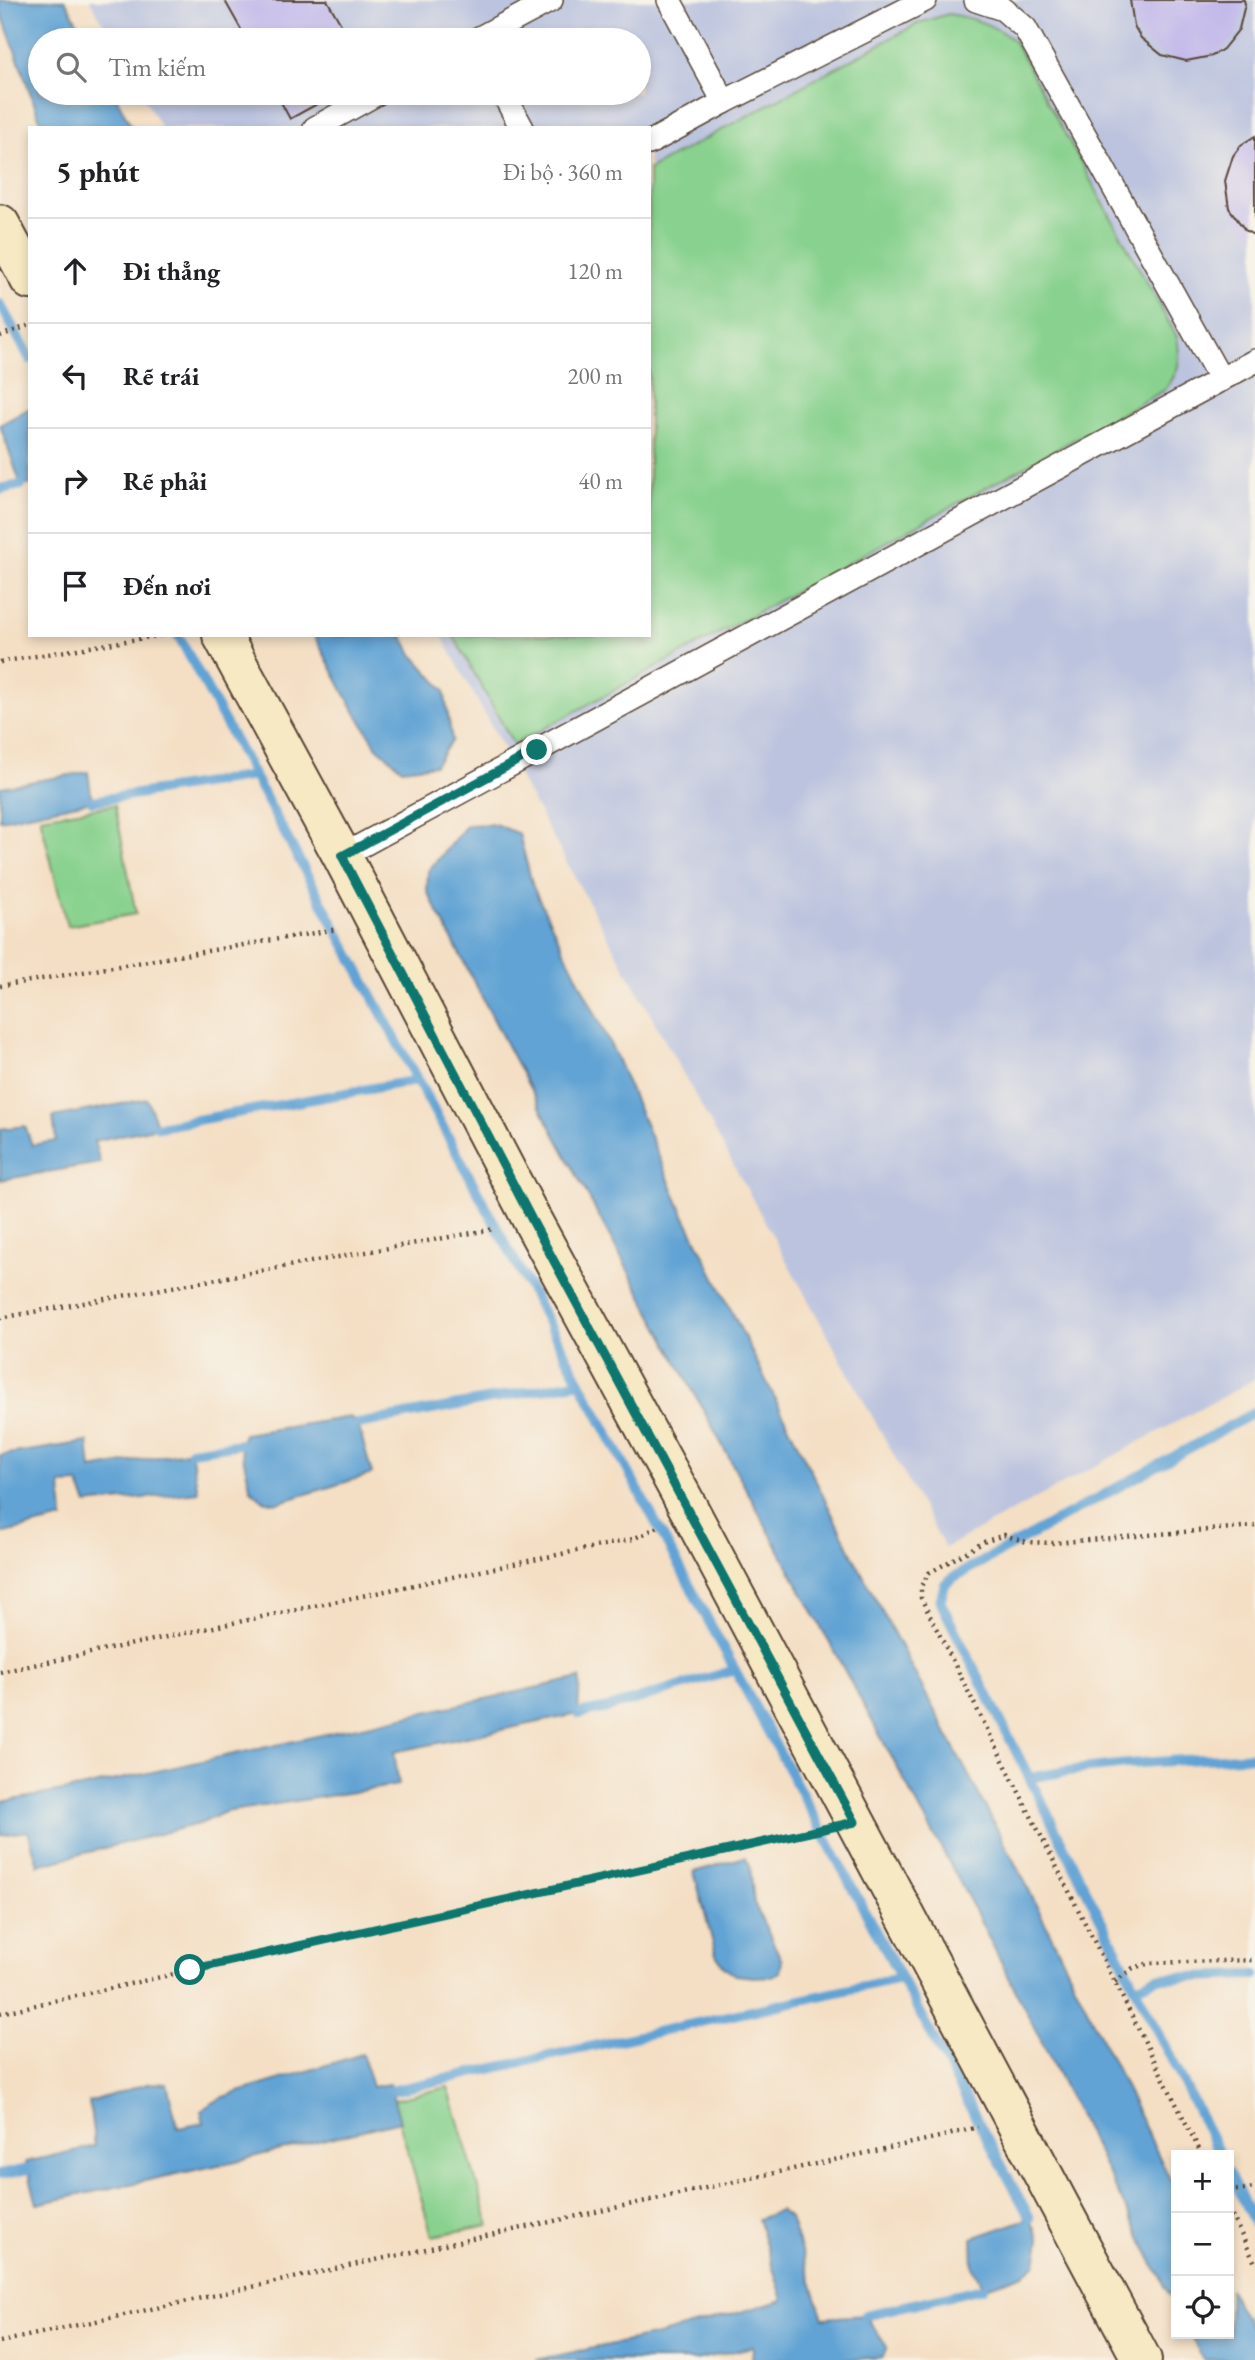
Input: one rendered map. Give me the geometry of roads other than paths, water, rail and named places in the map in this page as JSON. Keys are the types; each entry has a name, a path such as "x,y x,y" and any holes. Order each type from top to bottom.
{"street":[{"path":"0,224 28,275"},
{"path":"223,637 1142,2360"}],"lane":[{"path":"498,28 551,0"},
{"path":"669,0 724,102"},
{"path":"651,142 925,0"},
{"path":"976,0 1003,9 1026,28 1221,380"},
{"path":"320,126 357,105"},
{"path":"510,105 521,126"},
{"path":"342,856 1255,361"}],"water":[{"path":"0,0 65,0 80,28 28,28 28,86 0,9"},
{"path":"35,105 120,105 131,126 42,126"},
{"path":"28,409 28,485 21,485 0,425"},
{"path":"315,637 403,637 412,654 444,690 452,740 435,765 402,769 377,747"},
{"path":"88,772 92,801 0,820 0,787"},
{"path":"495,824 519,834 533,887 616,1056 682,1211 854,1558 1025,1882 1171,2181 1171,2298 977,1914 511,1053 427,891 428,871 467,825"},
{"path":"147,1099 158,1127 94,1141 100,1163 0,1180 0,1129 25,1126 32,1145 56,1141 53,1117"},
{"path":"350,1417 358,1424 372,1474 277,1503 263,1500 251,1490 240,1444 244,1434"},
{"path":"88,1442 91,1469 191,1451 198,1492 87,1504 78,1483 61,1484 63,1519 0,1534 0,1455"},
{"path":"580,1678 578,1714 394,1752 399,1785 225,1812 202,1823 38,1865 28,1831 0,1835 0,1802 80,1788"},
{"path":"745,1857 750,1865 754,1903 782,1961 780,1972 772,1976 735,1975 725,1968 716,1955 694,1872"},
{"path":"362,2054 372,2087 389,2084 400,2121 228,2163 37,2204 26,2162 95,2146 89,2102 149,2083 167,2084 178,2128 204,2123 201,2110 223,2097"},
{"path":"779,2211 790,2218 823,2318 865,2315 887,2347 883,2357 844,2360 752,2360 753,2347 695,2360 535,2360 658,2335 783,2300 758,2219"},
{"path":"1030,2218 1040,2240 1036,2264 1024,2274 983,2288 973,2267 972,2238"},
{"path":"1234,2298 1255,2336 1255,2360 1204,2360 1192,2339 1234,2339"}],"waterway":[{"path":"0,304 28,355"},
{"path":"0,489 21,485"},
{"path":"179,637 1030,2218"},
{"path":"92,801 254,776"},
{"path":"158,1127 418,1080"},
{"path":"358,1424 580,1382"},
{"path":"1217,2150 940,1601 945,1584 954,1577 1255,1412"},
{"path":"191,1451 240,1444"},
{"path":"578,1714 608,1708 735,1670"},
{"path":"1030,1778 1114,1765 1255,1756"},
{"path":"1136,1987 1157,1978 1255,1975"},
{"path":"391,2091 900,1978"},
{"path":"0,2175 28,2169"},
{"path":"1234,2182 1255,2225"},
{"path":"865,2315 983,2288"}]}
